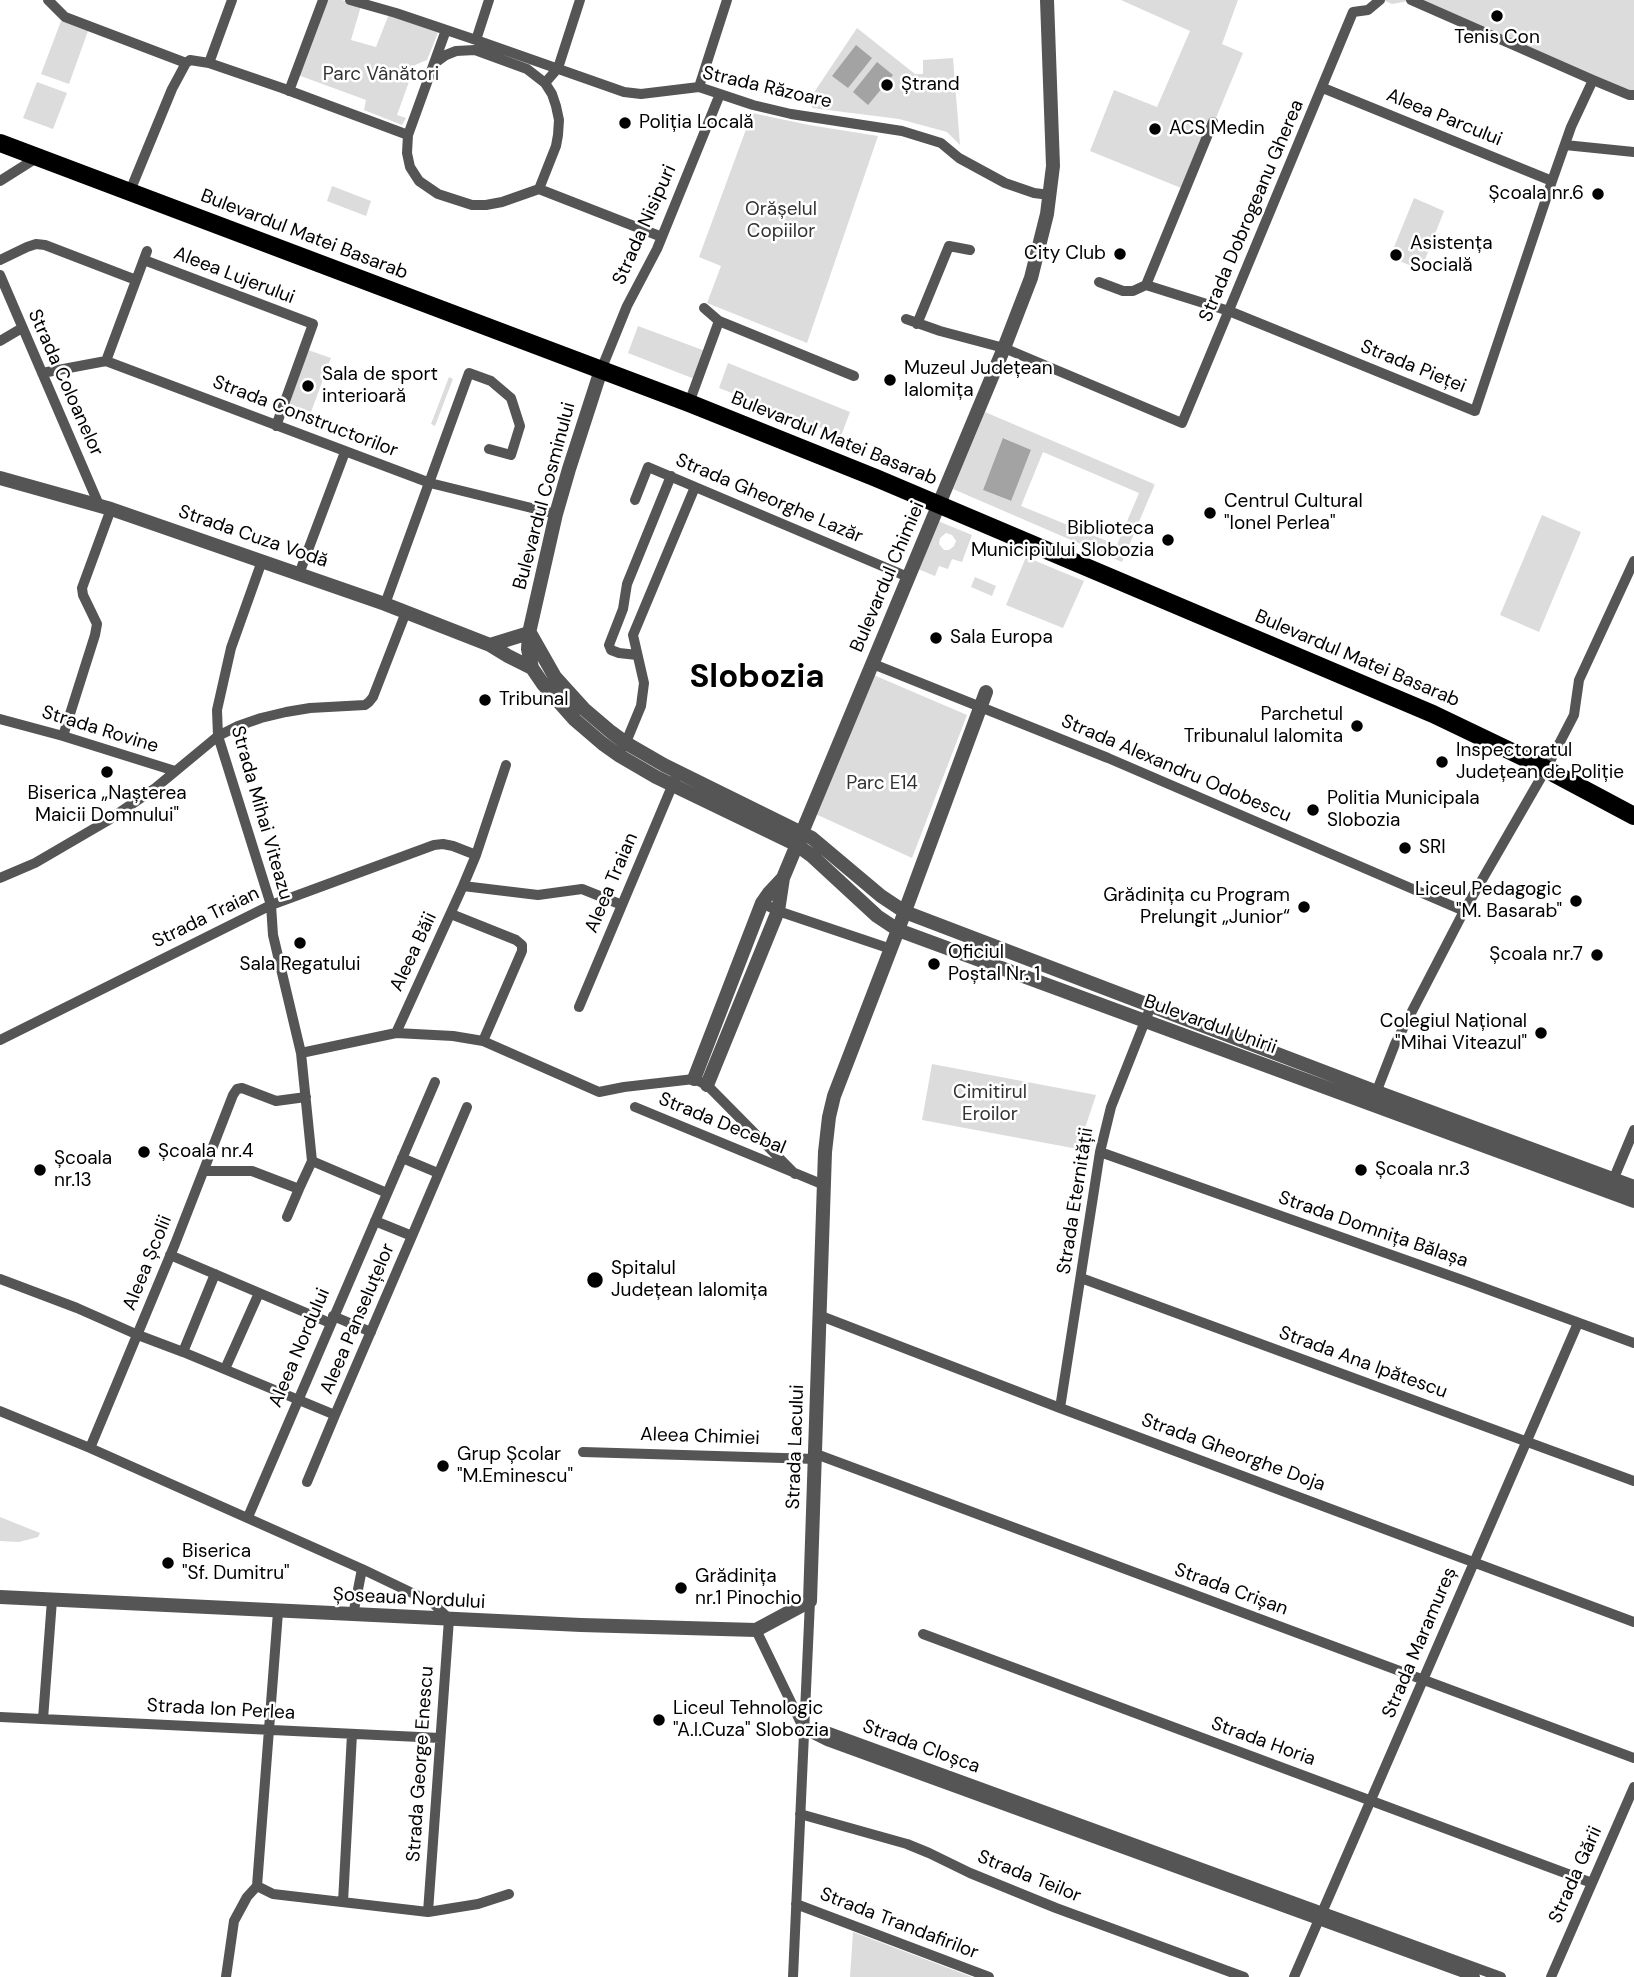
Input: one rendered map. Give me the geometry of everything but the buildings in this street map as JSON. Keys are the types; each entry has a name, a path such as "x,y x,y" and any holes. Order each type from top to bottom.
{"main road":[{"name":"Bulevardul Matei Basarab","path":"0,143 689,403 939,504 1399,699 1546,769 1634,816"}],"street":[{"path":"48,0 65,17 186,64"},
{"path":"209,63 232,0"},
{"path":"289,91 323,0"},
{"name":"Strada Răzoare","path":"350,0 396,13 624,92 641,94 699,87 753,106 902,131 940,143 959,158 1005,183 1050,195"},
{"path":"396,13 400,0"},
{"path":"476,40 489,0"},
{"path":"545,83 558,68 580,0"},
{"path":"699,87 727,0"},
{"name":"Bulevardul Chimiei","path":"701,1082 778,911 783,878 1031,278 1050,195 1054,150 1047,0"},
{"name":"Strada Dobrogeanu Gherea","path":"1004,348 1182,423 1353,12 1368,10 1380,0"},
{"path":"1411,0 1593,80 1634,95"},
{"path":"446,30 408,135 407,153 410,167 419,181 438,194 472,205 502,202 538,190 662,237"},
{"path":"435,64 456,51 475,50 527,69 545,83 552,94 559,120 556,146 538,190"},
{"path":"130,191 172,89 190,60 209,63 408,135"},
{"path":"1552,181 1571,127 1593,80"},
{"name":"Aleea Parcului","path":"1322,88 1552,181"},
{"name":"Strada Nisipuri","path":"601,370 627,306 662,237 720,94"},
{"path":"1146,285 1213,122"},
{"path":"1565,145 1634,152"},
{"path":"0,181 38,157"},
{"name":"Strada Pieței","path":"1229,311 1475,411 1552,181"},
{"path":"0,260 36,244 45,245 136,280 106,361 42,373"},
{"path":"970,250 949,246 911,321 1004,348"},
{"name":"Aleea Lujerului","path":"136,280 145,256 313,324 276,426"},
{"name":"Strada Coloanelor","path":"0,275 42,373 105,507"},
{"path":"1099,282 1123,291 1133,291 1146,285 1229,311"},
{"path":"704,308 719,321 854,376"},
{"path":"689,403 719,321"},
{"path":"0,341 22,328"},
{"name":"Strada Constructorilor","path":"106,361 430,483 556,514"},
{"name":"Bulevardul Cosminului","path":"532,668 528,649 529,633 556,514 601,370"},
{"path":"385,604 469,373 491,380 510,398 520,426 511,455 489,449"},
{"path":"299,574 345,452"},
{"name":"Strada Gheorghe Lazăr","path":"635,500 648,467 908,577"},
{"path":"637,655 619,653 611,650 609,645 623,609 627,584 671,476"},
{"name":"Strada Cuza Vodă","path":"0,478 105,507 385,604 491,645 532,668"},
{"path":"623,750 641,706 644,683 633,635 695,487"},
{"path":"63,736 95,635 97,624 82,588 105,507"},
{"name":"Strada Mihai Viteazu","path":"262,561 231,648 217,710 218,736 271,905 273,935 302,1053 312,1161"},
{"path":"1374,1099 1395,1044 1464,912 1574,715 1579,680 1587,659 1634,561"},
{"name":"Strada Rovine","path":"0,719 175,771 218,736 261,718 310,708 365,705 378,685 406,612"},
{"path":"491,645 529,633 545,663 572,697 623,750"},
{"name":"Strada Alexandru Odobescu","path":"873,664 1103,756 1464,912"},
{"path":"532,668 568,713 623,750 675,779 800,839"},
{"name":"Strada Lacului","path":"793,1977 816,1456 825,1145 829,1117 834,1097 986,692"},
{"name":"Aleea Băii","path":"396,1033 476,855 506,765"},
{"path":"0,878 35,863 107,821 175,771"},
{"name":"Aleea Traian","path":"579,1007 675,779"},
{"name":"Bulevardul Unirii","path":"800,839 819,843 881,896 905,912 1151,1006 1374,1099"},
{"name":"Bulevardul Unirii","path":"800,839 812,856 877,916 898,930 1145,1022 1374,1099 1611,1185 1634,1201"},
{"name":"Strada Traian","path":"0,1041 271,905 434,845 453,846 476,855"},
{"name":"Bulevardul Chimiei","path":"701,1082 762,903 783,878"},
{"path":"463,886 538,895 582,889 622,905"},
{"path":"762,903 778,911 891,949"},
{"path":"451,914 516,940 522,945 522,951 483,1041"},
{"name":"Strada Eternității","path":"1060,1408 1100,1152 1111,1107 1151,1006"},
{"name":"Strada Decebal","path":"302,1053 396,1033 453,1036 483,1041 599,1092 638,1085 701,1082 795,1174"},
{"name":"Aleea Nordului","path":"248,1517 435,1082"},
{"name":"Aleea Școlii","path":"90,1448 237,1089 242,1088 276,1101 306,1097"},
{"name":"Aleea Panseluțelor","path":"307,1482 467,1107"},
{"name":"Strada Decebal","path":"635,1107 824,1185"},
{"path":"1611,1185 1634,1131"},
{"name":"Strada Domnița Bălașa","path":"1100,1152 1465,1280 1634,1343"},
{"path":"402,1158 438,1173"},
{"path":"287,1217 312,1161 387,1193"},
{"path":"204,1171 251,1171 299,1189"},
{"name":"Bulevardul Unirii","path":"1611,1185 1634,1187"},
{"name":"Aleea Panseluțelor","path":"374,1221 412,1236"},
{"path":"170,1255 259,1293 371,1332"},
{"path":"183,1352 215,1275"},
{"name":"Strada Ana Ipătescu","path":"1081,1278 1634,1481"},
{"name":"Aleea Panseluțelor","path":"0,1279 78,1308 335,1415"},
{"path":"225,1369 259,1293"},
{"name":"Strada Gheorghe Doja","path":"821,1316 1634,1622"},
{"name":"Strada Maramureș","path":"1294,1977 1578,1323"},
{"path":"0,1411 362,1569 433,1603 449,1619"},
{"name":"Aleea Chimiei","path":"583,1452 816,1456"},
{"name":"Strada Crișan","path":"816,1456 1634,1758"},
{"path":"353,1615 362,1569"},
{"name":"Șoseaua Nordului","path":"0,1597 278,1612 756,1630"},
{"path":"43,1719 52,1600"},
{"path":"804,1728 756,1630 810,1601"},
{"path":"226,1977 234,1921 247,1897 257,1886 278,1612"},
{"name":"Strada George Enescu","path":"428,1912 449,1619"},
{"name":"Strada Horia","path":"923,1634 1592,1883"},
{"name":"Strada Ion Perlea","path":"0,1717 440,1738"},
{"name":"Strada Cloșca","path":"804,1728 827,1741 1320,1916 1501,1977"},
{"path":"343,1902 352,1734"},
{"name":"Strada Gării","path":"1550,1977 1634,1787"},
{"name":"Strada Teilor","path":"800,1814 907,1844 1056,1908 1244,1977"},
{"path":"257,1886 273,1894 428,1912 478,1904 509,1894"},
{"name":"Strada Trandafirilor","path":"796,1904 989,1977"},
{"name":"Strada Cloșca","path":"1320,1916 1475,1977"}],"green space":[{"name":"Parc Vânători","path":"326,0 342,0 361,6 351,40 376,47 389,14 439,30 427,60 415,65 397,115 406,118 402,125 364,110 366,100 298,75"},
{"name":"ACS Medin","path":"1121,0 1238,0 1222,44 1243,53 1186,190 1090,151 1114,90 1157,107 1190,31"},
{"path":"1383,0 1634,0 1634,91 1408,1 1392,4"},
{"path":"61,21 88,31 69,84 41,74"},
{"name":"Ștrand","path":"857,28 915,74 923,74 923,60 953,58 960,145 947,132 899,119 812,108 811,97"},
{"path":"37,82 67,93 53,129 23,118"},
{"name":"Orășelul Copiilor","path":"752,113 878,136 807,343 707,303 721,266 699,257"},
{"path":"332,186 371,201 366,216 327,201"},
{"path":"1414,198 1444,211 1421,270 1390,257"},
{"path":"638,326 708,352 697,380 628,353"},
{"name":"Sala de sport interioară","path":"308,350 331,358 311,412 289,404"},
{"path":"728,363 850,412 841,436 719,388"},
{"path":"449,377 453,379 435,426 431,424"},
{"path":"985,412 1154,484 1151,486 1155,484 1122,562 953,489","holes":["1004,438 1031,451 1010,501 983,490","1043,452 1139,493 1117,545 1021,506"]},
{"path":"1542,515 1581,532 1539,632 1500,615"},
{"path":"933,519 972,535 962,562 952,559 948,569 939,566 935,576 913,567","holes":["946,533 952,535 956,541 954,546 944,550 939,544 940,538"]},
{"path":"1026,557 1084,581 1063,628 1006,605"},
{"path":"975,577 996,586 992,596 971,587"},
{"name":"Parc E14","path":"869,673 967,715 912,858 811,812"},
{"name":"Cimitirul Eroilor","path":"932,1064 1096,1095 1078,1149 922,1120"},
{"path":"0,1517 40,1533 38,1537 19,1542 0,1541"},
{"path":"853,1932 972,1977 850,1977"}],"shaded area":[{"path":"856,45 872,58 848,88 832,76"},
{"path":"877,62 893,75 868,105 853,92"},
{"path":"1003,438 1031,450 1011,501 983,490"}],"place":[{"name":"Tenis Con","path":"1497,16"},
{"name":"Ștrand","path":"887,85"},
{"name":"Poliția Locală","path":"625,123"},
{"name":"ACS Medin","path":"1155,129"},
{"name":"Școala nr.6","path":"1598,194"},
{"name":"City Club","path":"1120,254"},
{"name":"Asistența Socială","path":"1396,255"},
{"name":"Muzeul Județean Ialomița","path":"890,380"},
{"name":"Sala de sport interioară","path":"308,386"},
{"name":"Centrul Cultural \"Ionel Perlea\"","path":"1210,513"},
{"name":"Biblioteca Municipiului Slobozia","path":"1168,540"},
{"name":"Sala Europa","path":"936,638"},
{"name":"Tribunal","path":"485,700"},
{"name":"Parchetul Tribunalul Ialomita","path":"1357,726"},
{"name":"Inspectoratul Județean de Poliție","path":"1442,762"},
{"name":"Biserica „Nașterea Maicii Domnului\"","path":"107,772"},
{"name":"Politia Municipala Slobozia","path":"1313,810"},
{"name":"SRI","path":"1405,848"},
{"name":"Liceul Pedagogic \"M. Basarab\"","path":"1576,901"},
{"name":"Grădinița cu Program Prelungit „Junior“","path":"1304,907"},
{"name":"Sala Regatului","path":"300,943"},
{"name":"Școala nr.7","path":"1597,955"},
{"name":"Oficiul Poștal Nr. 1","path":"934,964"},
{"name":"Colegiul Național \"Mihai Viteazul\"","path":"1541,1033"},
{"name":"Școala nr.4","path":"144,1152"},
{"name":"Școala nr.13","path":"40,1170"},
{"name":"Școala nr.3","path":"1361,1170"},
{"name":"Spitalul Județean Ialomița","path":"595,1280"},
{"name":"Grup Școlar \"M.Eminescu\"","path":"443,1466"},
{"name":"Biserica \"Sf. Dumitru\"","path":"168,1563"},
{"name":"Grădinița nr.1 Pinochio","path":"681,1588"},
{"name":"Liceul Tehnologic \"A.I.Cuza\" Slobozia","path":"659,1720"}],"district":[{"name":"Slobozia","path":"757,678"}]}
